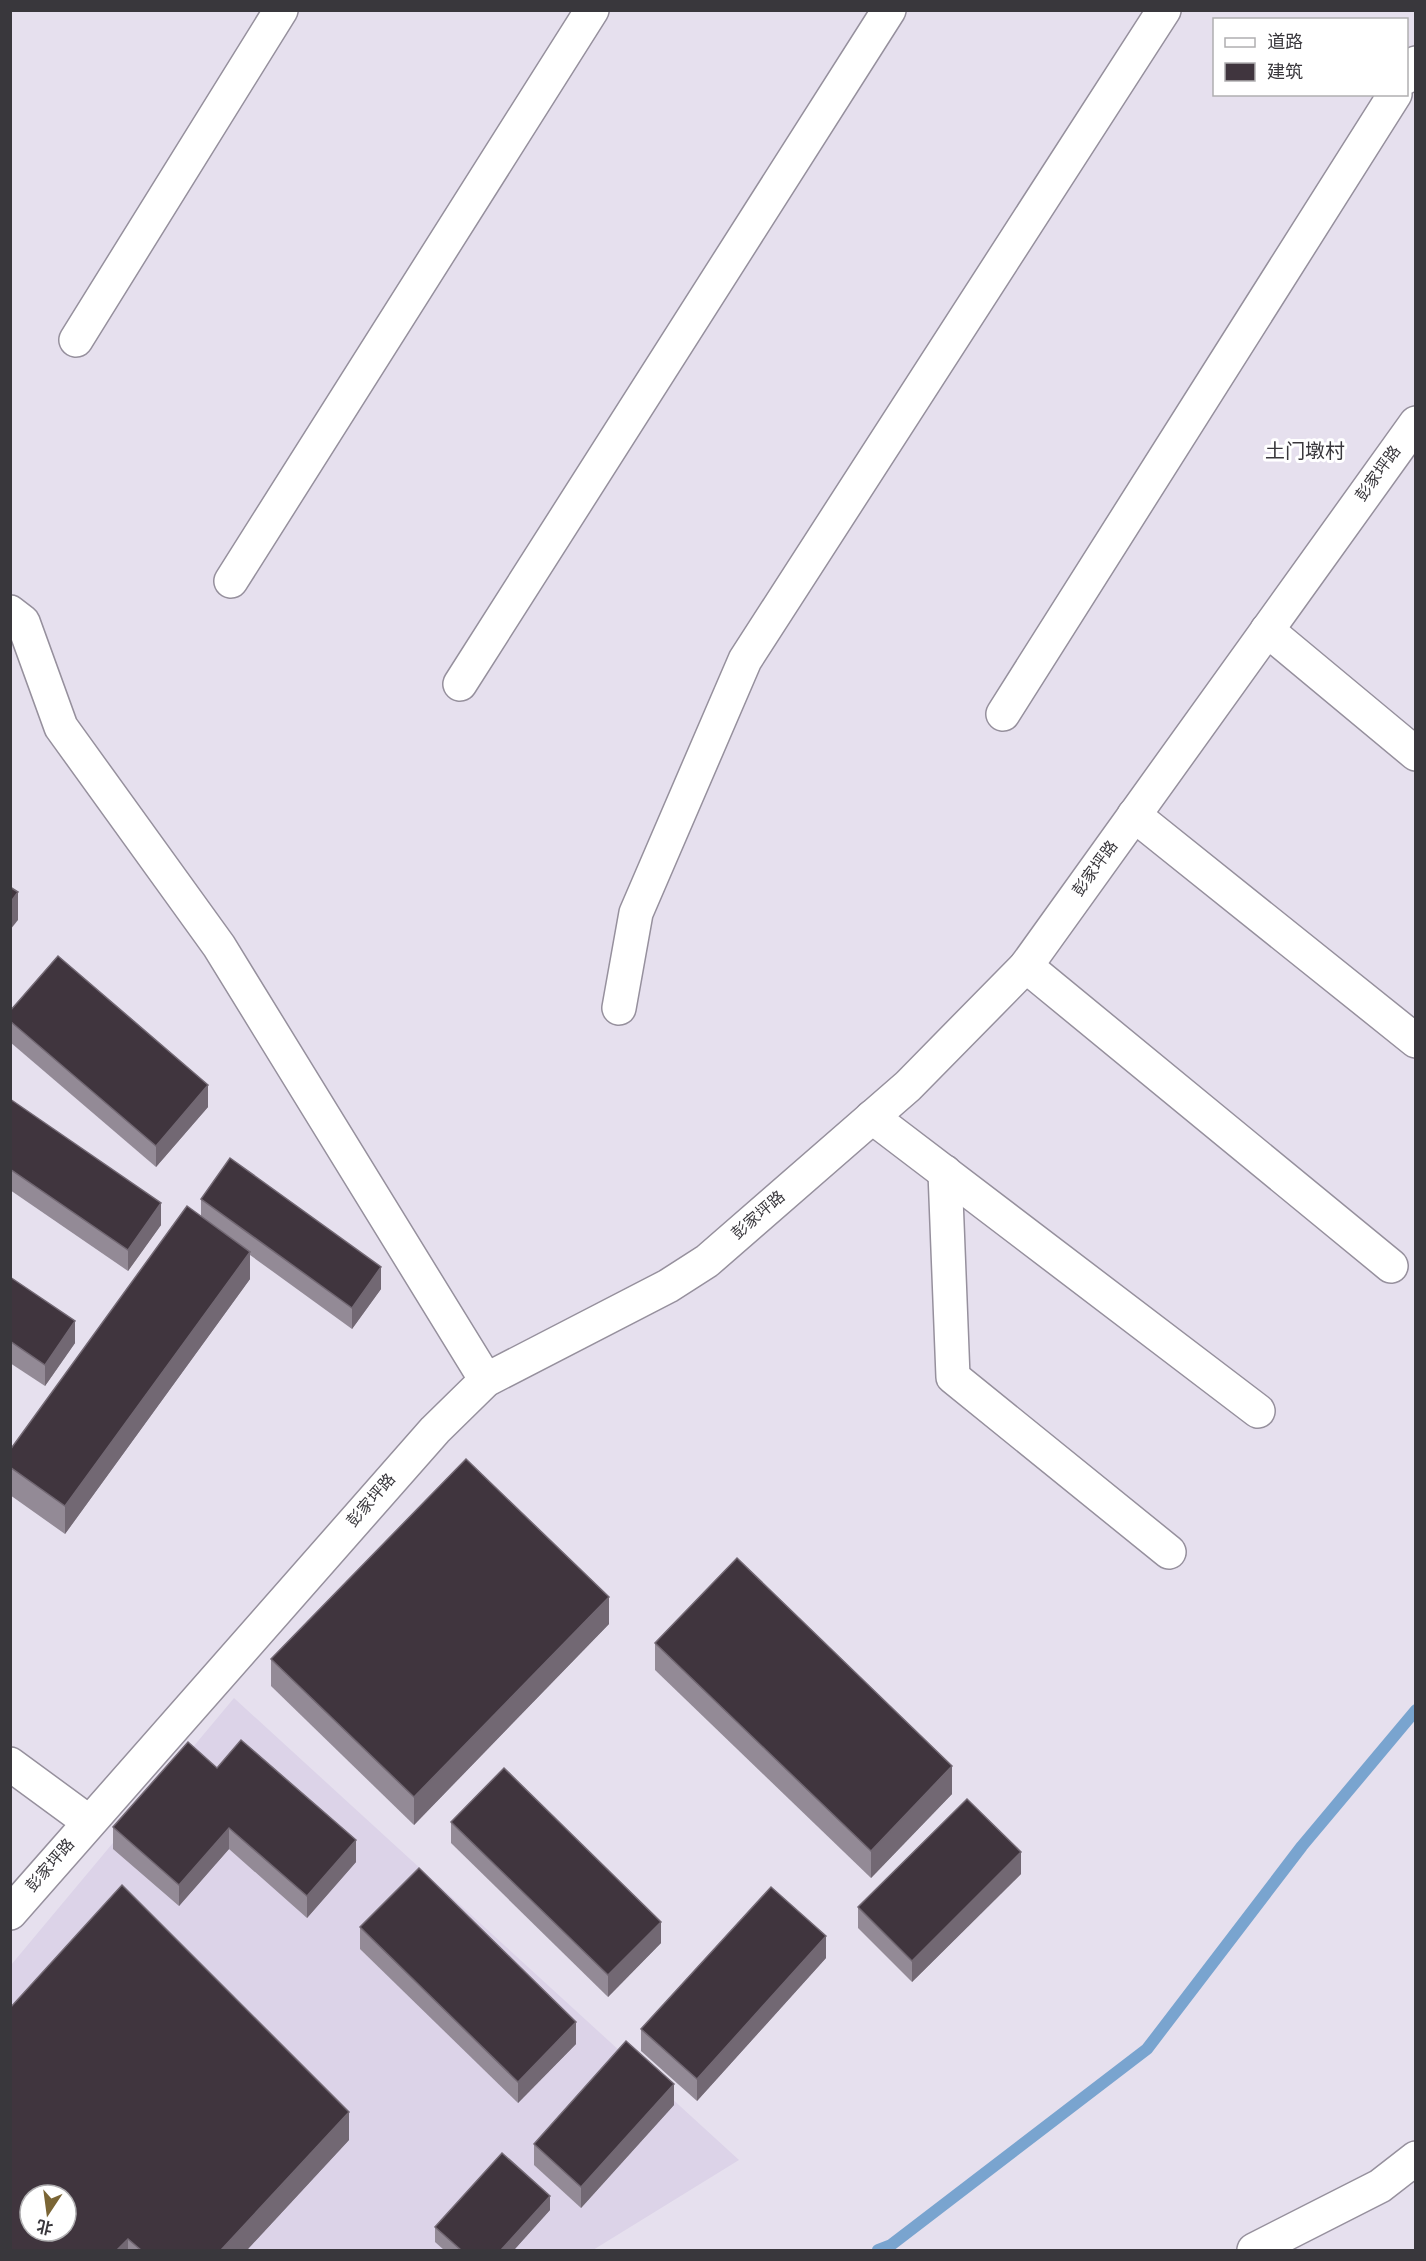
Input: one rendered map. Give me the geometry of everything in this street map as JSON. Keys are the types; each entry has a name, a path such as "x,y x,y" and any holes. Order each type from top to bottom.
{"street":[{"path":"76,340 281,10"},
{"path":"231,581 591,10"},
{"path":"460,684 889,10"},
{"path":"619,1008 636,913 745,660 1164,10"},
{"path":"1003,714 1394,96"},
{"name":"彭家坪路","path":"10,1913 435,1430 486,1380 668,1286 707,1261 908,1086 1026,966 1267,630 1410,441"},
{"path":"10,612 23,622 61,727 219,946 486,1380"},
{"path":"1267,630 1416,754"},
{"path":"1134,815 1416,1041"},
{"path":"1026,966 1391,1266"},
{"path":"872,1117 1258,1411"},
{"path":"945,1172 953,1377 1169,1552"},
{"path":"10,1764 89,1822"},
{"path":"1254,2250 1380,2186 1416,2158"}],"shaded area":[{"path":"234,1698 739,2160 593,2250 11,2250 11,1965"}],"building":[{"path":"10,887 18,892 10,903"},
{"path":"58,956 208,1085 156,1146 10,1021 10,1011"},
{"path":"10,1099 161,1203 128,1250 10,1169"},
{"path":"230,1158 381,1267 352,1308 201,1199"},
{"path":"187,1206 250,1252 65,1506 10,1467 10,1450"},
{"path":"10,1277 75,1321 45,1365 10,1341"},
{"path":"466,1459 609,1597 414,1797 271,1659"},
{"path":"737,1558 952,1766 871,1851 655,1643"},
{"path":"241,1740 356,1840 307,1896 229,1828 179,1885 113,1827 188,1742 217,1768"},
{"path":"504,1768 661,1922 608,1975 451,1822"},
{"path":"967,1799 1021,1852 912,1961 858,1907"},
{"path":"419,1868 576,2022 518,2082 360,1927"},
{"path":"122,1885 349,2112 221,2250 141,2250 128,2239 117,2250 10,2250 10,2008"},
{"path":"771,1887 826,1936 697,2079 641,2029"},
{"path":"626,2041 674,2084 581,2187 534,2144"},
{"path":"502,2153 550,2196 501,2250 461,2250 435,2227"}],"waterway":[{"path":"878,2250 891,2245 1147,2049 1302,1846 1416,1710"}],"district":[{"name":"土门墩村","path":"1305,453"}]}
